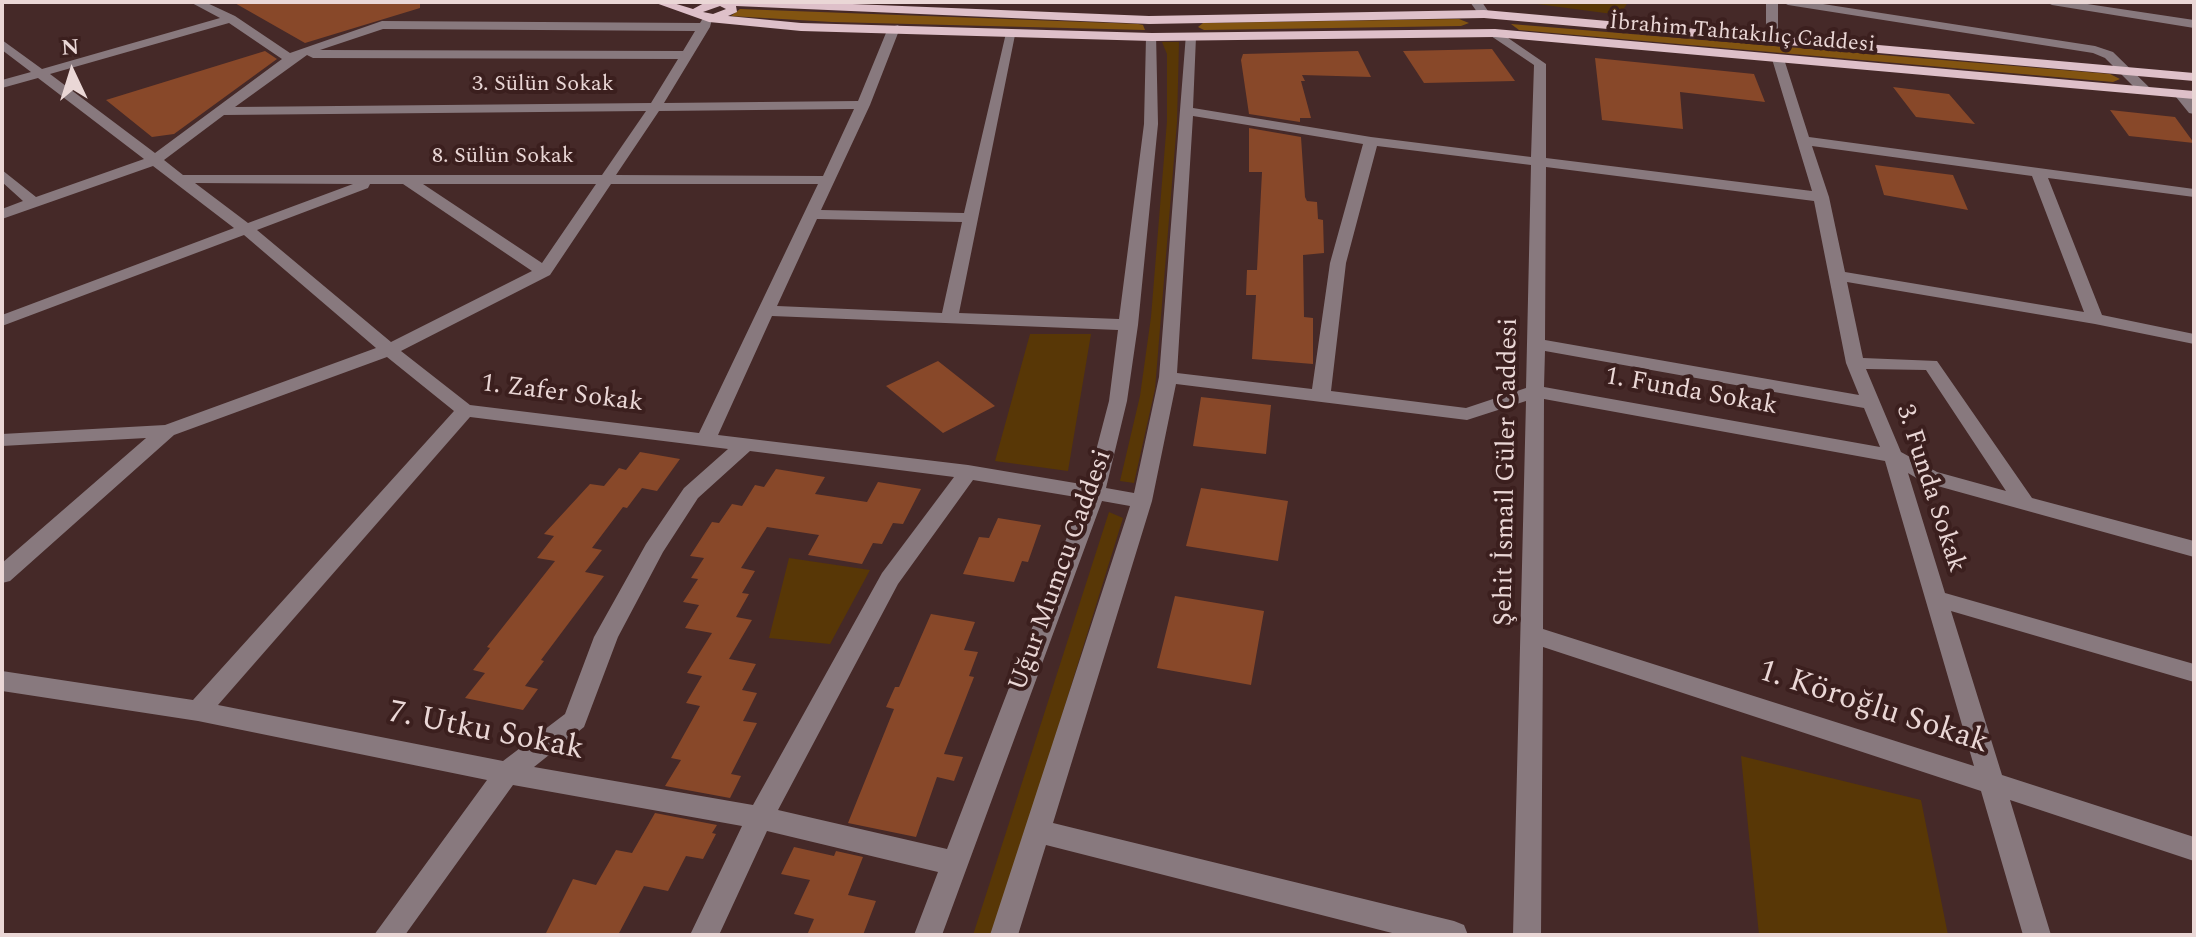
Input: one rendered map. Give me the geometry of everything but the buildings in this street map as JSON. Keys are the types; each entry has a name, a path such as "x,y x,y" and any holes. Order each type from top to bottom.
{"main road":[{"name":"İbrahim Tahtakılıç Caddesi","path":"659,2 703,19 801,27 1012,33 1151,28 1495,33 2194,77"},
{"name":"Uğur Mumcu Caddesi","path":"1148,2 1151,28"},
{"name":"Uğur Mumcu Caddesi","path":"1184,2 1189,28"},
{"name":"İbrahim Tahtakılıç Caddesi","path":"723,3 918,6 1151,28"},
{"path":"703,19 732,12 732,6 723,3"},
{"name":"İbrahim Tahtakılıç Caddesi","path":"1189,28 1484,14 2188,95"},
{"path":"1484,14 1495,33"}],"street":[{"path":"196,2 294,56 687,55"},
{"path":"1476,2 1484,14"},
{"name":"3. Funda Sokak","path":"1772,2 1775,49 1821,197 1855,363 1893,456 2037,935"},
{"path":"1788,2 2095,50 2109,55 2146,91"},
{"path":"2052,2 2098,6 2194,24"},
{"path":"2,84 231,19"},
{"path":"2,214 155,160 294,56 382,25 703,19 687,55 655,107 544,272 389,350 167,431 2,440"},
{"path":"707,437 863,105 894,28"},
{"name":"Uğur Mumcu Caddesi","path":"928,935 1095,492 1118,401 1151,124 1151,28"},
{"name":"Uğur Mumcu Caddesi","path":"1004,935 1142,501 1168,377 1187,111 1189,28"},
{"path":"949,318 1012,33"},
{"name":"Şehit İsmail Güler Caddesi","path":"1495,33 1540,64 1527,935"},
{"name":"1. Zafer Sokak","path":"2,44 243,227 465,410 707,437 968,472 1142,501"},
{"path":"2188,95 2194,110"},
{"name":"3. Sülün Sokak","path":"223,111 863,105"},
{"path":"1187,111 1371,141 1821,197"},
{"path":"1801,140 2194,193"},
{"path":"1321,395 1338,263 1371,141"},
{"path":"2038,172 2095,319"},
{"path":"2,174 34,203"},
{"name":"8. Sülün Sokak","path":"179,179 827,180"},
{"path":"2,321 243,227 378,179"},
{"path":"406,179 544,272"},
{"path":"812,214 971,218"},
{"path":"1838,276 2095,319 2194,339"},
{"path":"766,311 1129,325"},
{"path":"1536,344 1871,403"},
{"path":"1855,363 1931,365 2025,503"},
{"name":"1. Funda Sokak","path":"1168,377 1467,414 1535,391 1893,456 1930,477 2194,549"},
{"path":"198,711 465,410"},
{"path":"2,575 167,431"},
{"path":"388,935 507,773 575,720 606,637 654,549 691,493 747,443"},
{"path":"704,935 760,818 890,579 968,472"},
{"path":"1935,598 2194,673"},
{"name":"1. Köroğlu Sokak","path":"1531,634 2194,849"},
{"name":"7. Utku Sokak","path":"2,681 198,711 507,773 760,818 954,863"},
{"path":"1036,831 1454,935"}],"shaded area":[{"path":"1522,2 1628,2 1620,15"},
{"path":"740,9 1138,24 1143,25 1145,30 832,22 731,16"},
{"path":"1459,19 1469,23 1461,26 1204,30 1198,27 1203,23"},
{"path":"1511,24 2110,74 2120,79 2113,82 1519,30"},
{"path":"1162,42 1179,42 1177,122 1155,389 1134,483 1120,481 1140,396 1151,317 1167,121 1167,54"},
{"path":"1030,334 1091,334 1068,471 995,461"},
{"path":"1109,512 1123,518 994,935 973,935"},
{"path":"789,558 870,570 830,644 769,638"},
{"path":"1741,756 1921,800 1948,935 1759,935"}]}
